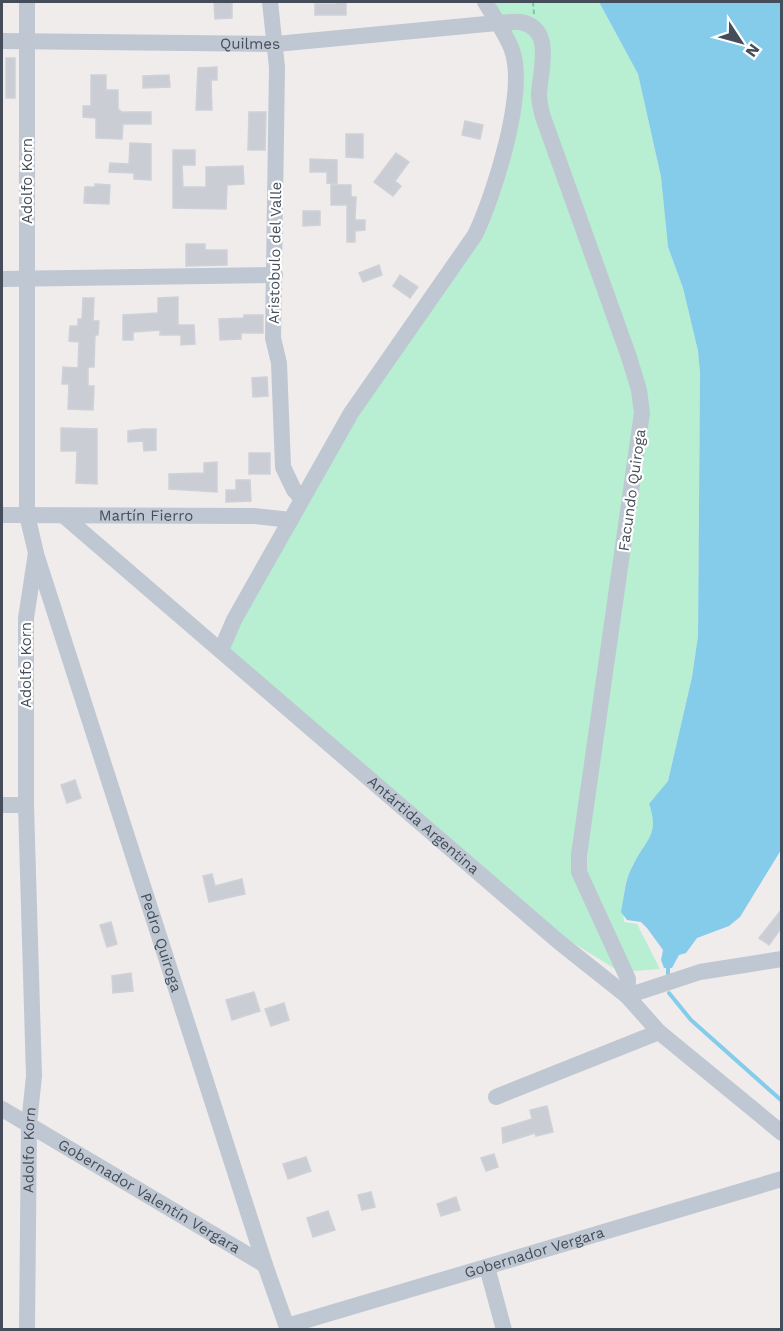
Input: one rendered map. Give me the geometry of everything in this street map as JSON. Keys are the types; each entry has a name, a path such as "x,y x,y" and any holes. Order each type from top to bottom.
{"street":[{"name":"Adolfo Korn","path":"27,2 27,515 36,554 26,618 26,805 34,1076 29,1124 27,1329"},
{"name":"Aristobulo del Valle","path":"270,2 276,44 273,338 279,363 283,467 294,490 302,499"},
{"path":"221,650 234,620 351,413 475,235 487,209 514,99 515,79 512,50 485,2"},
{"name":"Facundo Quiroga","path":"497,23 521,22 541,36 544,53 539,97 543,117 639,390 642,413 640,437 579,855 579,872 584,888 628,980 627,996"},
{"name":"Quilmes","path":"2,41 276,44 497,23"},
{"path":"2,279 275,274"},
{"name":"Martín Fierro","path":"2,515 254,516 291,520"},
{"name":"Antártida Argentina","path":"64,516 550,934 627,996 659,1032 782,1133"},
{"name":"Pedro Quiroga","path":"36,554 265,1265 288,1328"},
{"path":"2,805 26,805"},
{"path":"627,996 700,972 782,959"},
{"path":"496,1097 659,1032"},
{"name":"Gobernador Valentín Vergara","path":"2,1109 265,1265"},
{"name":"Gobernador Vergara","path":"288,1328 782,1179"},
{"path":"488,1267 504,1329"}],"green space":[{"path":"486,2 599,2 638,74 661,177 668,247 683,288 698,351 700,374 698,636 692,677 668,781 649,807 654,814 654,830 629,872 623,901 624,922 637,924 660,969 620,972 562,936 221,650 291,520 487,209 516,69"}],"water":[{"path":"599,2 781,2 781,850 740,917 729,926 697,938 686,953 679,955 672,968 664,968 661,960 663,950 647,928 641,922 627,920 621,912 630,870 652,830 652,814 649,804 668,781 692,677 698,636 700,374 698,351 683,288 668,247 661,177 638,74"}],"building":[{"path":"214,2 232,2 232,18 215,19"},
{"path":"337,2 346,2 346,15 315,15 315,4 337,4"},
{"path":"6,58 15,58 15,98 6,98"},
{"path":"217,67 217,80 211,80 212,110 196,110 198,68"},
{"path":"91,75 106,75 106,90 118,90 118,109 122,112 151,112 151,124 123,124 122,139 96,138 96,118 83,117 83,106 91,106"},
{"path":"169,75 170,87 143,88 143,76"},
{"path":"249,112 266,112 265,150 248,150"},
{"path":"465,121 483,125 480,139 462,135"},
{"path":"346,134 363,134 363,158 346,157"},
{"path":"130,143 151,144 151,180 134,179 134,173 109,172 110,163 129,164"},
{"path":"173,150 195,150 195,165 182,165 183,187 206,187 206,167 243,166 244,184 227,185 226,209 173,208"},
{"path":"396,153 409,162 395,181 401,186 393,196 374,182"},
{"path":"310,159 337,160 337,184 327,183 327,172 310,172"},
{"path":"95,184 110,185 109,204 84,203 85,187 95,187"},
{"path":"331,185 351,185 351,197 356,197 355,220 365,220 365,230 355,231 355,242 347,242 347,205 331,205"},
{"path":"303,211 320,211 320,225 303,226"},
{"path":"186,244 205,244 205,250 227,250 227,265 186,266"},
{"path":"379,265 382,275 363,282 359,273"},
{"path":"400,275 418,287 410,298 393,286"},
{"path":"178,297 178,325 194,325 195,344 181,345 181,335 160,335 160,330 133,332 133,340 123,340 123,315 158,313 158,298"},
{"path":"83,298 94,298 93,321 99,321 98,335 95,335 94,367 88,367 88,386 94,386 93,410 68,409 69,384 62,384 63,367 78,368 79,342 69,341 70,326 78,326 78,319 82,319"},
{"path":"244,315 263,315 263,333 241,333 241,339 220,340 219,319 244,318"},
{"path":"267,377 268,396 253,397 252,378"},
{"path":"61,428 97,429 97,484 76,483 77,451 61,451"},
{"path":"156,429 156,450 144,451 143,441 128,442 128,431"},
{"path":"249,453 270,453 270,474 249,474"},
{"path":"217,462 217,492 169,489 169,474 204,473 204,463"},
{"path":"236,480 250,480 251,501 226,502 226,490 236,490"},
{"path":"75,780 81,798 67,803 61,785"},
{"path":"212,874 215,886 242,879 245,894 209,902 203,876"},
{"path":"782,909 782,927 769,945 759,938"},
{"path":"111,922 117,944 107,947 100,925"},
{"path":"131,973 133,991 113,993 112,976"},
{"path":"254,992 260,1011 232,1020 226,1000"},
{"path":"284,1003 289,1020 271,1026 265,1009"},
{"path":"547,1106 553,1132 536,1136 535,1133 503,1143 502,1128 532,1119 530,1110"},
{"path":"494,1154 498,1167 486,1171 481,1158"},
{"path":"306,1157 311,1171 288,1179 283,1164"},
{"path":"371,1192 375,1207 362,1210 358,1195"},
{"path":"456,1197 460,1210 441,1216 437,1204"},
{"path":"328,1211 335,1230 313,1237 307,1218"}],"waterway":[{"path":"668,968 668,974"},
{"path":"669,993 691,1020 782,1101"}]}
